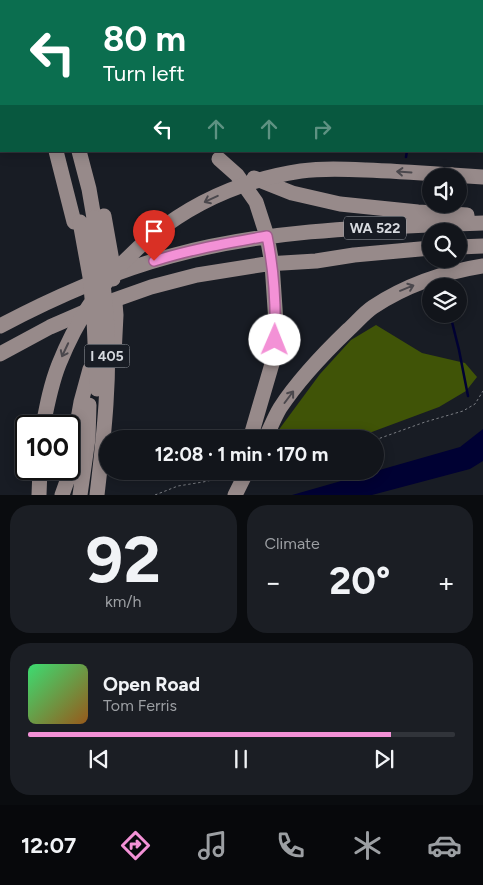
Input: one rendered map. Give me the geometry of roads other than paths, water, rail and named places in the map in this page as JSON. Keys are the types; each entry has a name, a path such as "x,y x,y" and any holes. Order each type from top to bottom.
{"highway":[{"name":"I 405","path":"56,152 88,219 112,261 116,315 110,430"},
{"name":"I 405","path":"63,152 88,219 106,314 107,385 104,435 97,495"},
{"name":"I 405","path":"79,152 89,189 83,278 89,336 90,369 88,439 80,495"},
{"name":"I 405","path":"88,152 90,278 97,375 94,436 88,495"},
{"path":"213,155 248,176 292,193 315,199 350,205 418,212 483,216"},
{"path":"213,155 237,175 256,202 267,236 272,264 276,323 274,357 253,430"},
{"path":"45,415 48,398 59,365 77,325 97,293 116,270 148,239 175,218 207,200 242,186 270,177 303,171 340,169 422,173"},
{"path":"467,176 483,177"},
{"name":"WA 522","path":"0,326 66,293 121,271 224,243 267,236 340,229 483,223"},
{"path":"467,247 483,246"},
{"name":"WA 522","path":"0,354 50,327 103,304 151,287 196,275 272,264 422,249"},
{"path":"270,430 280,409 312,366 371,308 402,290 464,269 483,266"},
{"path":"62,495 67,481 81,402 90,369"},
{"path":"39,495 40,480"},
{"path":"103,495 105,480"},
{"path":"234,495 235,480"},
{"path":"234,495 246,480"}],"waterway":[{"path":"406,157 407,152"},
{"path":"452,323 468,396"}]}
